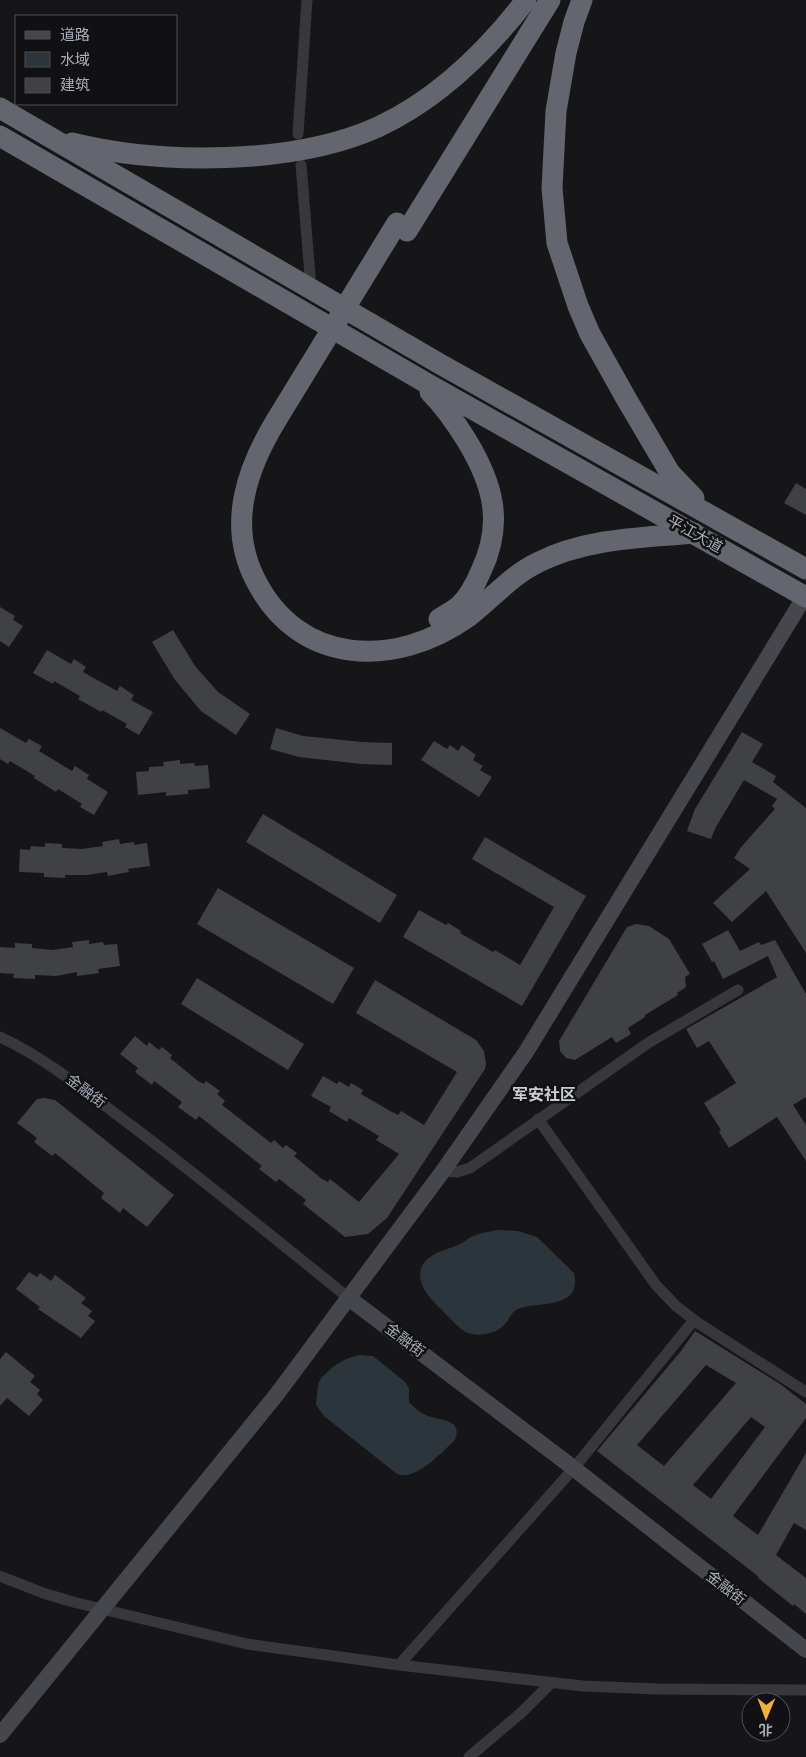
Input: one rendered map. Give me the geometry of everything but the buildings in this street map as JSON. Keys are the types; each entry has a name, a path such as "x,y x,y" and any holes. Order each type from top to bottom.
{"highway":[{"path":"53,139 127,153 192,158 254,156 283,152 341,139 378,127 395,118 452,79 491,43 526,0"},
{"path":"535,0 402,227 283,423 257,455 246,489 242,527 243,546 258,587 277,612 304,634 333,647 362,652 375,652 402,647 427,639 468,617 524,569 556,555 592,544 694,533"},
{"path":"402,227 550,0"},
{"path":"582,0 566,53 556,111 552,188 557,243 587,327 627,400 670,473 712,516"},
{"name":"平江大道","path":"0,108 440,364 806,569"},
{"path":"0,136 412,375 440,402 469,445 488,484 494,514 490,548 482,570 470,593 459,606 422,627 374,639 337,635 323,630 298,614 277,592 264,568 256,544 256,509 261,484 283,423"},
{"name":"平江大道","path":"412,375 805,596"}],"street":[{"path":"298,134 307,0"},
{"path":"301,165 311,288"},
{"path":"0,1736 277,1394 350,1299 443,1171 526,1052 805,596"},
{"path":"443,1171 457,1172 470,1168 648,1043 738,990"},
{"name":"金融街","path":"0,1037 55,1068 192,1172 350,1299 574,1468 806,1650"},
{"path":"538,1119 656,1285 676,1306 694,1320 806,1392"},
{"path":"399,1665 574,1468 694,1320"},
{"path":"0,1576 43,1593 102,1610 247,1644 399,1665 583,1686 657,1689 806,1690"},
{"path":"469,1757 521,1713 551,1683"}],"water":[{"path":"497,1230 518,1231 537,1237 574,1273 575,1285 571,1294 564,1299 516,1310 497,1331 487,1334 472,1334 465,1332 458,1326 429,1296 421,1282 421,1268 425,1261 436,1253 460,1244 474,1236"},
{"path":"359,1355 373,1356 405,1382 409,1388 409,1402 418,1410 428,1416 450,1422 456,1428 455,1440 436,1458 412,1474 397,1474 324,1416 316,1405 318,1384 321,1378 334,1366 346,1359"}],"district":[{"name":"军安社区","path":"544,1094"}]}
